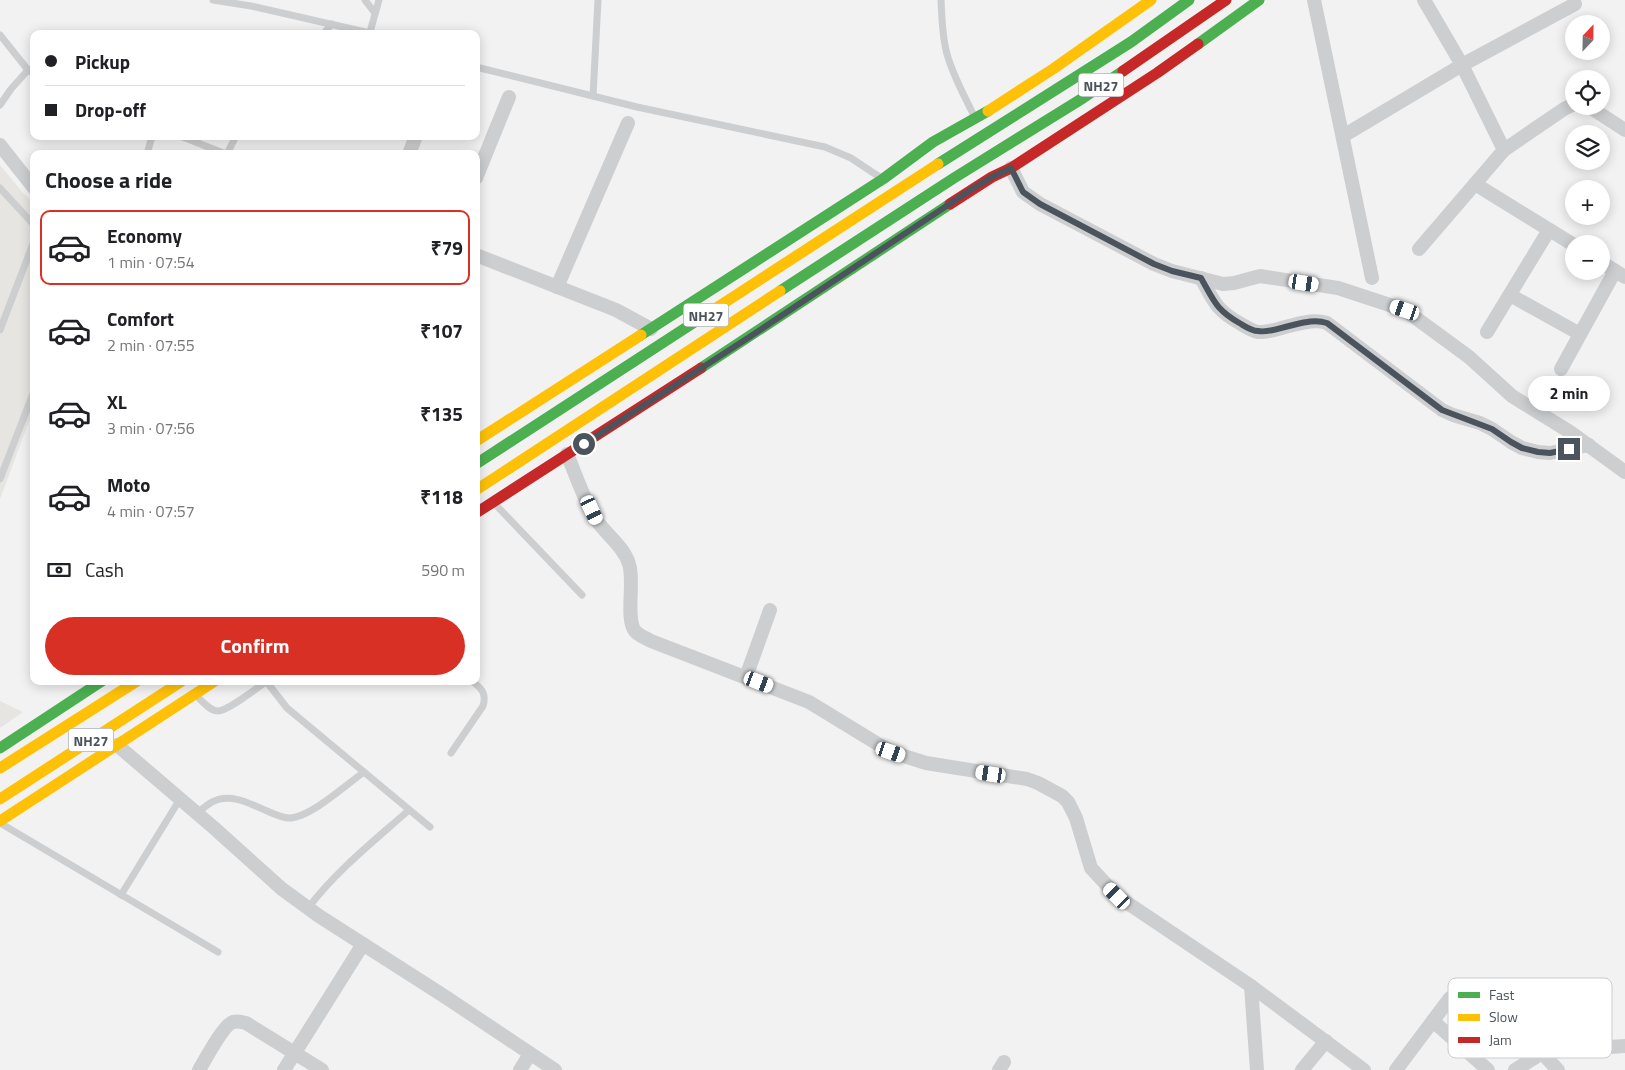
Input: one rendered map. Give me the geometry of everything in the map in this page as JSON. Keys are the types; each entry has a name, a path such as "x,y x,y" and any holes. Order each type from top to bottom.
{"main road":[{"path":"480,438 883,179 933,142 976,119 1053,69 1151,0"},
{"name":"NH27","path":"480,461 935,166 1131,42 1189,0"},
{"name":"NH27","path":"480,487 954,178 1083,98 1226,0"},
{"path":"480,510 751,336 972,189 1011,168 1158,73 1242,14 1258,0"},
{"path":"0,748 96,685"},
{"name":"NH27","path":"0,768 131,685"},
{"name":"NH27","path":"0,799 176,685"},
{"path":"0,822 209,685"}],"street":[{"path":"1314,0 1372,278"},
{"path":"1424,0 1462,65 1504,150"},
{"path":"1343,136 1462,65 1575,4"},
{"path":"480,168 509,97"},
{"path":"1419,249 1504,150 1565,108"},
{"path":"1602,115 1625,130"},
{"path":"557,287 628,123"},
{"path":"0,145 30,183"},
{"path":"1011,168 1023,192 1040,204 1154,264 1172,271 1223,284 1260,276 1338,288 1405,310 1469,357 1504,390 1570,432 1625,472"},
{"path":"1475,184 1565,240"},
{"path":"1488,332 1549,230"},
{"path":"480,257 616,310 651,329"},
{"path":"1561,369 1580,334 1620,274"},
{"path":"1201,278 1218,308 1225,316 1249,329 1259,332 1312,321 1320,320 1327,323 1442,410 1492,429 1522,448 1550,453 1589,446"},
{"path":"1510,295 1580,334"},
{"path":"568,454 597,520 624,552 629,562 632,575 630,621 634,630 640,635 651,641 809,702 891,752 926,763 1027,779 1062,796 1068,802 1077,824 1091,868 1117,896 1251,986 1364,1070"},
{"path":"746,677 770,610"},
{"path":"117,745 282,889 555,1070"},
{"path":"284,1070 363,944"},
{"path":"1251,986 1257,1070"},
{"path":"1396,1070 1448,1001"},
{"path":"199,1070 224,1030 231,1023 238,1021 246,1023 322,1070"},
{"path":"1433,1021 1448,1034"},
{"path":"1302,1070 1326,1041"},
{"path":"1612,1047 1625,1046"},
{"path":"520,1070 530,1054"},
{"path":"1475,1058 1488,1070"},
{"path":"1515,1070 1534,1058"},
{"path":"1547,1058 1558,1070"}],"lane":[{"path":"213,0 251,6 359,30"},
{"path":"365,0 375,13"},
{"path":"372,30 379,0"},
{"path":"593,96 598,0"},
{"path":"941,0 942,29 947,54 956,80 976,119"},
{"path":"327,30 332,24"},
{"path":"0,35 30,71"},
{"path":"480,69 637,108 825,148 851,158 883,179"},
{"path":"0,105 30,73"},
{"path":"190,140 216,150"},
{"path":"0,188 30,221"},
{"path":"0,330 30,251"},
{"path":"0,479 30,401"},
{"path":"493,502 582,595"},
{"path":"195,694 210,708 219,711 227,708 261,685"},
{"path":"270,685 287,708 430,826"},
{"path":"451,752 484,706 485,694 476,685"},
{"path":"197,813 212,802 222,798 233,798 278,816 289,818 300,816 310,812 364,772"},
{"path":"121,895 180,799"},
{"path":"308,908 343,868 409,810"},
{"path":"0,822 218,952"}],"shaded area":[{"path":"0,165 30,199 30,419 0,499"},
{"path":"0,701 23,712 0,728"}],"traffic: fast":[{"path":"938,164 1131,42 1189,0"},
{"path":"1198,44 1259,0"},
{"path":"780,291 1123,71"},
{"path":"641,335 883,179 933,142 988,111"},
{"path":"701,368 950,204"},
{"path":"480,461 707,314"},
{"path":"0,748 96,685"}],"traffic: slow":[{"path":"988,111 1053,69 1151,0"},
{"path":"707,314 938,164"},
{"path":"480,487 780,291"},
{"path":"480,438 641,335"},
{"path":"0,768 131,685"},
{"path":"0,799 176,685"},
{"path":"0,821 209,685"}],"traffic: jam":[{"path":"1123,71 1226,0"},
{"path":"950,204 992,177 1011,168 1157,73 1198,44"},
{"path":"480,510 701,368"}],"route":[{"path":"584,444 972,189 1011,168 1023,192 1040,204 1154,264 1172,271 1201,278 1218,308 1225,316 1249,329 1259,332 1267,331 1320,320 1327,323 1442,410 1492,429 1522,448 1550,453 1569,449"}]}
